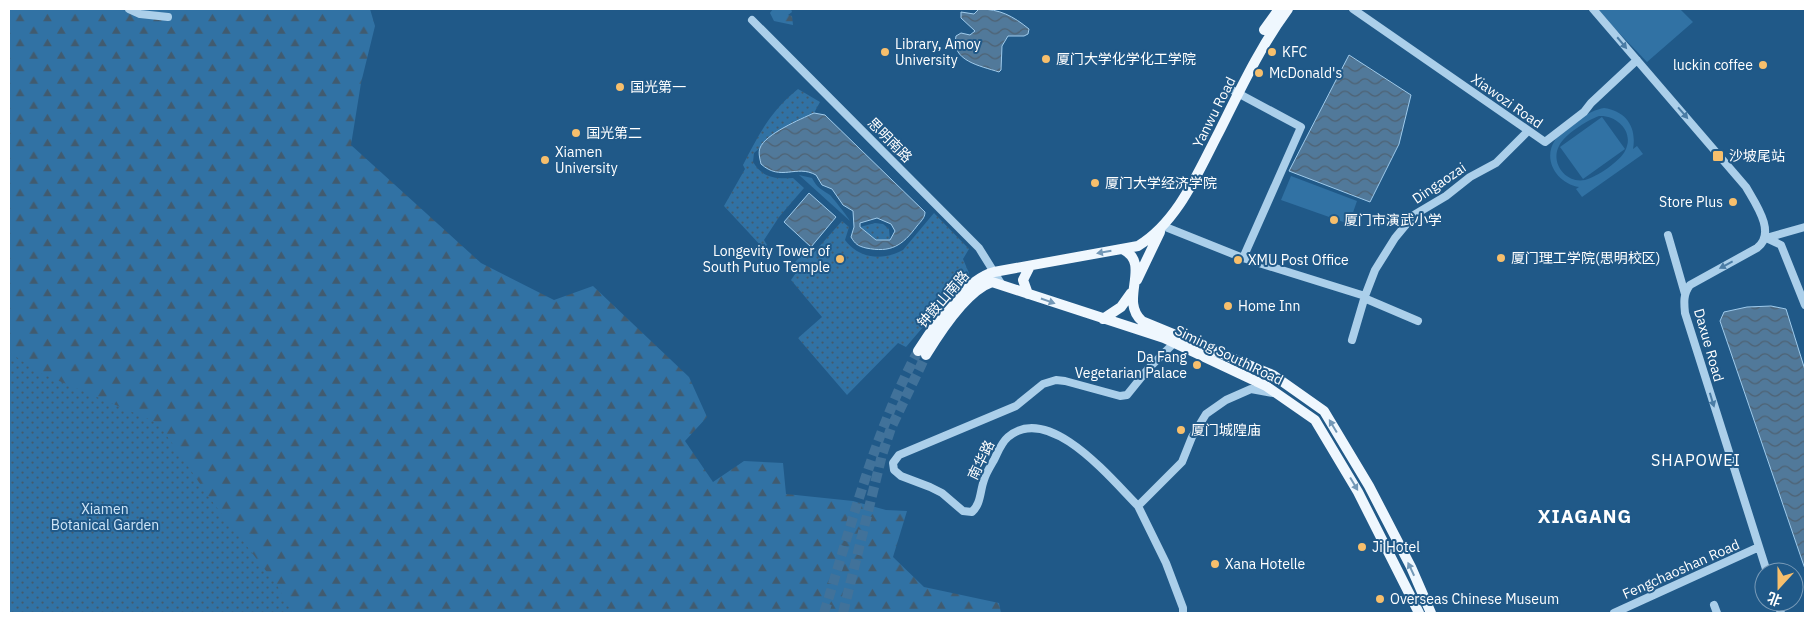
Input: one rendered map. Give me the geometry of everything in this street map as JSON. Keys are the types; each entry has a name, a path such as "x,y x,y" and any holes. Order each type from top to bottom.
{"main road":[{"name":"Yanwu Road","path":"1236,92 1262,33 1279,9"},
{"name":"Yanwu Road","path":"1103,319 1121,307 1134,286 1163,226 1236,92 1268,37 1288,9"},
{"name":"钟鼓山南路","path":"1002,285 992,282 974,292 922,353 945,314 979,277 994,272 1138,246 1163,226"},
{"name":"Siming South Road","path":"1122,249 1133,257 1136,265 1133,310 1142,322 1272,375 1324,411 1369,486 1411,568 1431,613"},
{"path":"1028,294 1023,280 1030,266"},
{"name":"Siming South Road","path":"1002,285 1174,343 1266,386 1315,420 1358,492 1419,613"}],"street":[{"path":"129,9 140,14 168,17"},
{"name":"Xiawozi Road","path":"1353,9 1545,142 1584,112 1591,103 1637,60"},
{"path":"1593,9 1746,187 1757,207 1766,232 1766,238"},
{"name":"思明南路","path":"752,20 979,248 1002,285"},
{"path":"1236,92 1301,127 1243,258"},
{"name":"Dingaozai","path":"1352,340 1375,270 1414,215 1446,196 1470,177 1496,163 1528,131"},
{"path":"1163,226 1243,258 1365,297 1418,321"},
{"path":"1766,238 1805,227"},
{"path":"1668,235 1685,294"},
{"path":"1766,238 1782,245 1805,305"},
{"name":"Daxue Road","path":"1765,562 1685,313 1685,294 1693,282 1757,248 1766,238"},
{"name":"南华路","path":"1138,506 1076,446 1048,430 1028,429 1017,431 1007,437 984,478 979,502 972,512 963,511 942,493 930,487 900,476 894,470 893,463 900,454 1016,406 1043,384 1056,380 1120,396 1128,395 1148,369 1174,343"},
{"path":"1183,613 1183,608 1166,563 1138,506 1182,462 1192,437 1206,414 1226,400 1251,389 1279,394"},
{"name":"Fengchaoshan Road","path":"1614,613 1760,547"},
{"path":"1714,605 1717,613"}],"green space":[{"path":"9,9 370,9 375,26 361,83 351,145 481,263 554,300 593,286 689,377 707,417 685,441 713,482 744,461 783,463 786,494 853,501 886,510 907,511 893,557 924,587 999,603 1001,613 9,613"},
{"path":"773,9 791,9 792,12 788,15 792,16 793,25 774,21 770,13"},
{"path":"1596,9 1680,9 1693,22 1647,62"},
{"path":"798,89 820,102 814,113 783,128 754,153 753,162 765,174 775,178 793,178 804,188 779,217 764,240 767,245 763,248 724,206 745,169 743,165 766,124 788,97"},
{"path":"1598,109 1612,110 1624,116 1633,134 1633,149 1637,146 1643,154 1582,197 1576,189 1579,187 1564,181 1554,170 1551,163 1551,148 1564,130 1577,120","holes":["1599,116 1606,116 1618,122 1626,131 1628,137 1625,151 1608,168 1596,176 1585,180 1572,179 1558,165 1557,153 1559,146 1576,128"]},
{"path":"1602,117 1625,149 1583,179 1560,147"},
{"path":"799,175 812,178 822,190 830,195 850,221"},
{"path":"1291,176 1357,201 1349,224 1281,200"},
{"path":"934,213 969,249 963,259 969,273 906,347 898,343 847,395 798,338 822,317 791,280 798,270 795,262 805,252 810,257 842,221 849,227 845,240 857,251 880,257 895,254 903,250"},
{"path":"875,223 883,224 889,229 890,240 876,240 860,227"},
{"name":"Xiamen Botanical Garden","path":"9,352 38,372 158,423 214,504 277,585 292,613 9,613"}],"water":[{"path":"979,9 993,10 1006,14 1029,29 1028,34 1024,36 1008,36 1002,46 1001,70 999,72 968,61 962,57 955,44 956,36 961,33 970,35 975,31 961,18 961,12 974,14"},
{"path":"1349,55 1411,95 1399,144 1370,202 1289,171"},
{"path":"814,113 825,115 925,212 912,233 901,243 889,249 875,249 866,248 855,243 851,237 854,227 853,211 843,205 832,189 822,185 816,175 802,171 775,172 761,164 760,148 769,137","holes":["877,218 891,224 895,231 890,240 876,240 860,227 860,223"]},
{"path":"809,193 836,217 811,247 784,222"},
{"path":"1771,306 1786,309 1805,370 1805,569 1720,321 1724,312 1747,307"}],"tunnel":[{"path":"824,613 876,446 902,382 918,351"},
{"path":"843,613 882,455 891,428 926,355"}],"place":[{"name":"Library, Amoy University","path":"885,52"},
{"name":"KFC","path":"1272,52"},
{"name":"厦门大学化学化工学院","path":"1046,59"},
{"name":"luckin coffee","path":"1763,65"},
{"name":"McDonald's","path":"1259,73"},
{"name":"国光第一","path":"620,87"},
{"name":"国光第二","path":"576,133"},
{"name":"沙坡尾站","path":"1718,156"},
{"name":"Xiamen University","path":"545,160"},
{"name":"厦门大学经济学院","path":"1095,183"},
{"name":"Store Plus","path":"1733,202"},
{"name":"厦门市演武小学","path":"1334,220"},
{"name":"厦门理工学院(思明校区)","path":"1501,258"},
{"name":"Longevity Tower of South Putuo Temple","path":"840,259"},
{"name":"XMU Post Office","path":"1238,260"},
{"name":"Home Inn","path":"1228,306"},
{"name":"Da Fang Vegetarian Palace","path":"1197,365"},
{"name":"厦门城隍庙","path":"1181,430"},
{"name":"Ji Hotel","path":"1362,547"},
{"name":"Xana Hotelle","path":"1215,564"},
{"name":"Overseas Chinese Museum","path":"1380,599"}],"district":[{"name":"SHAPOWEI","path":"1696,460"},
{"name":"XIAGANG","path":"1585,516"}]}
